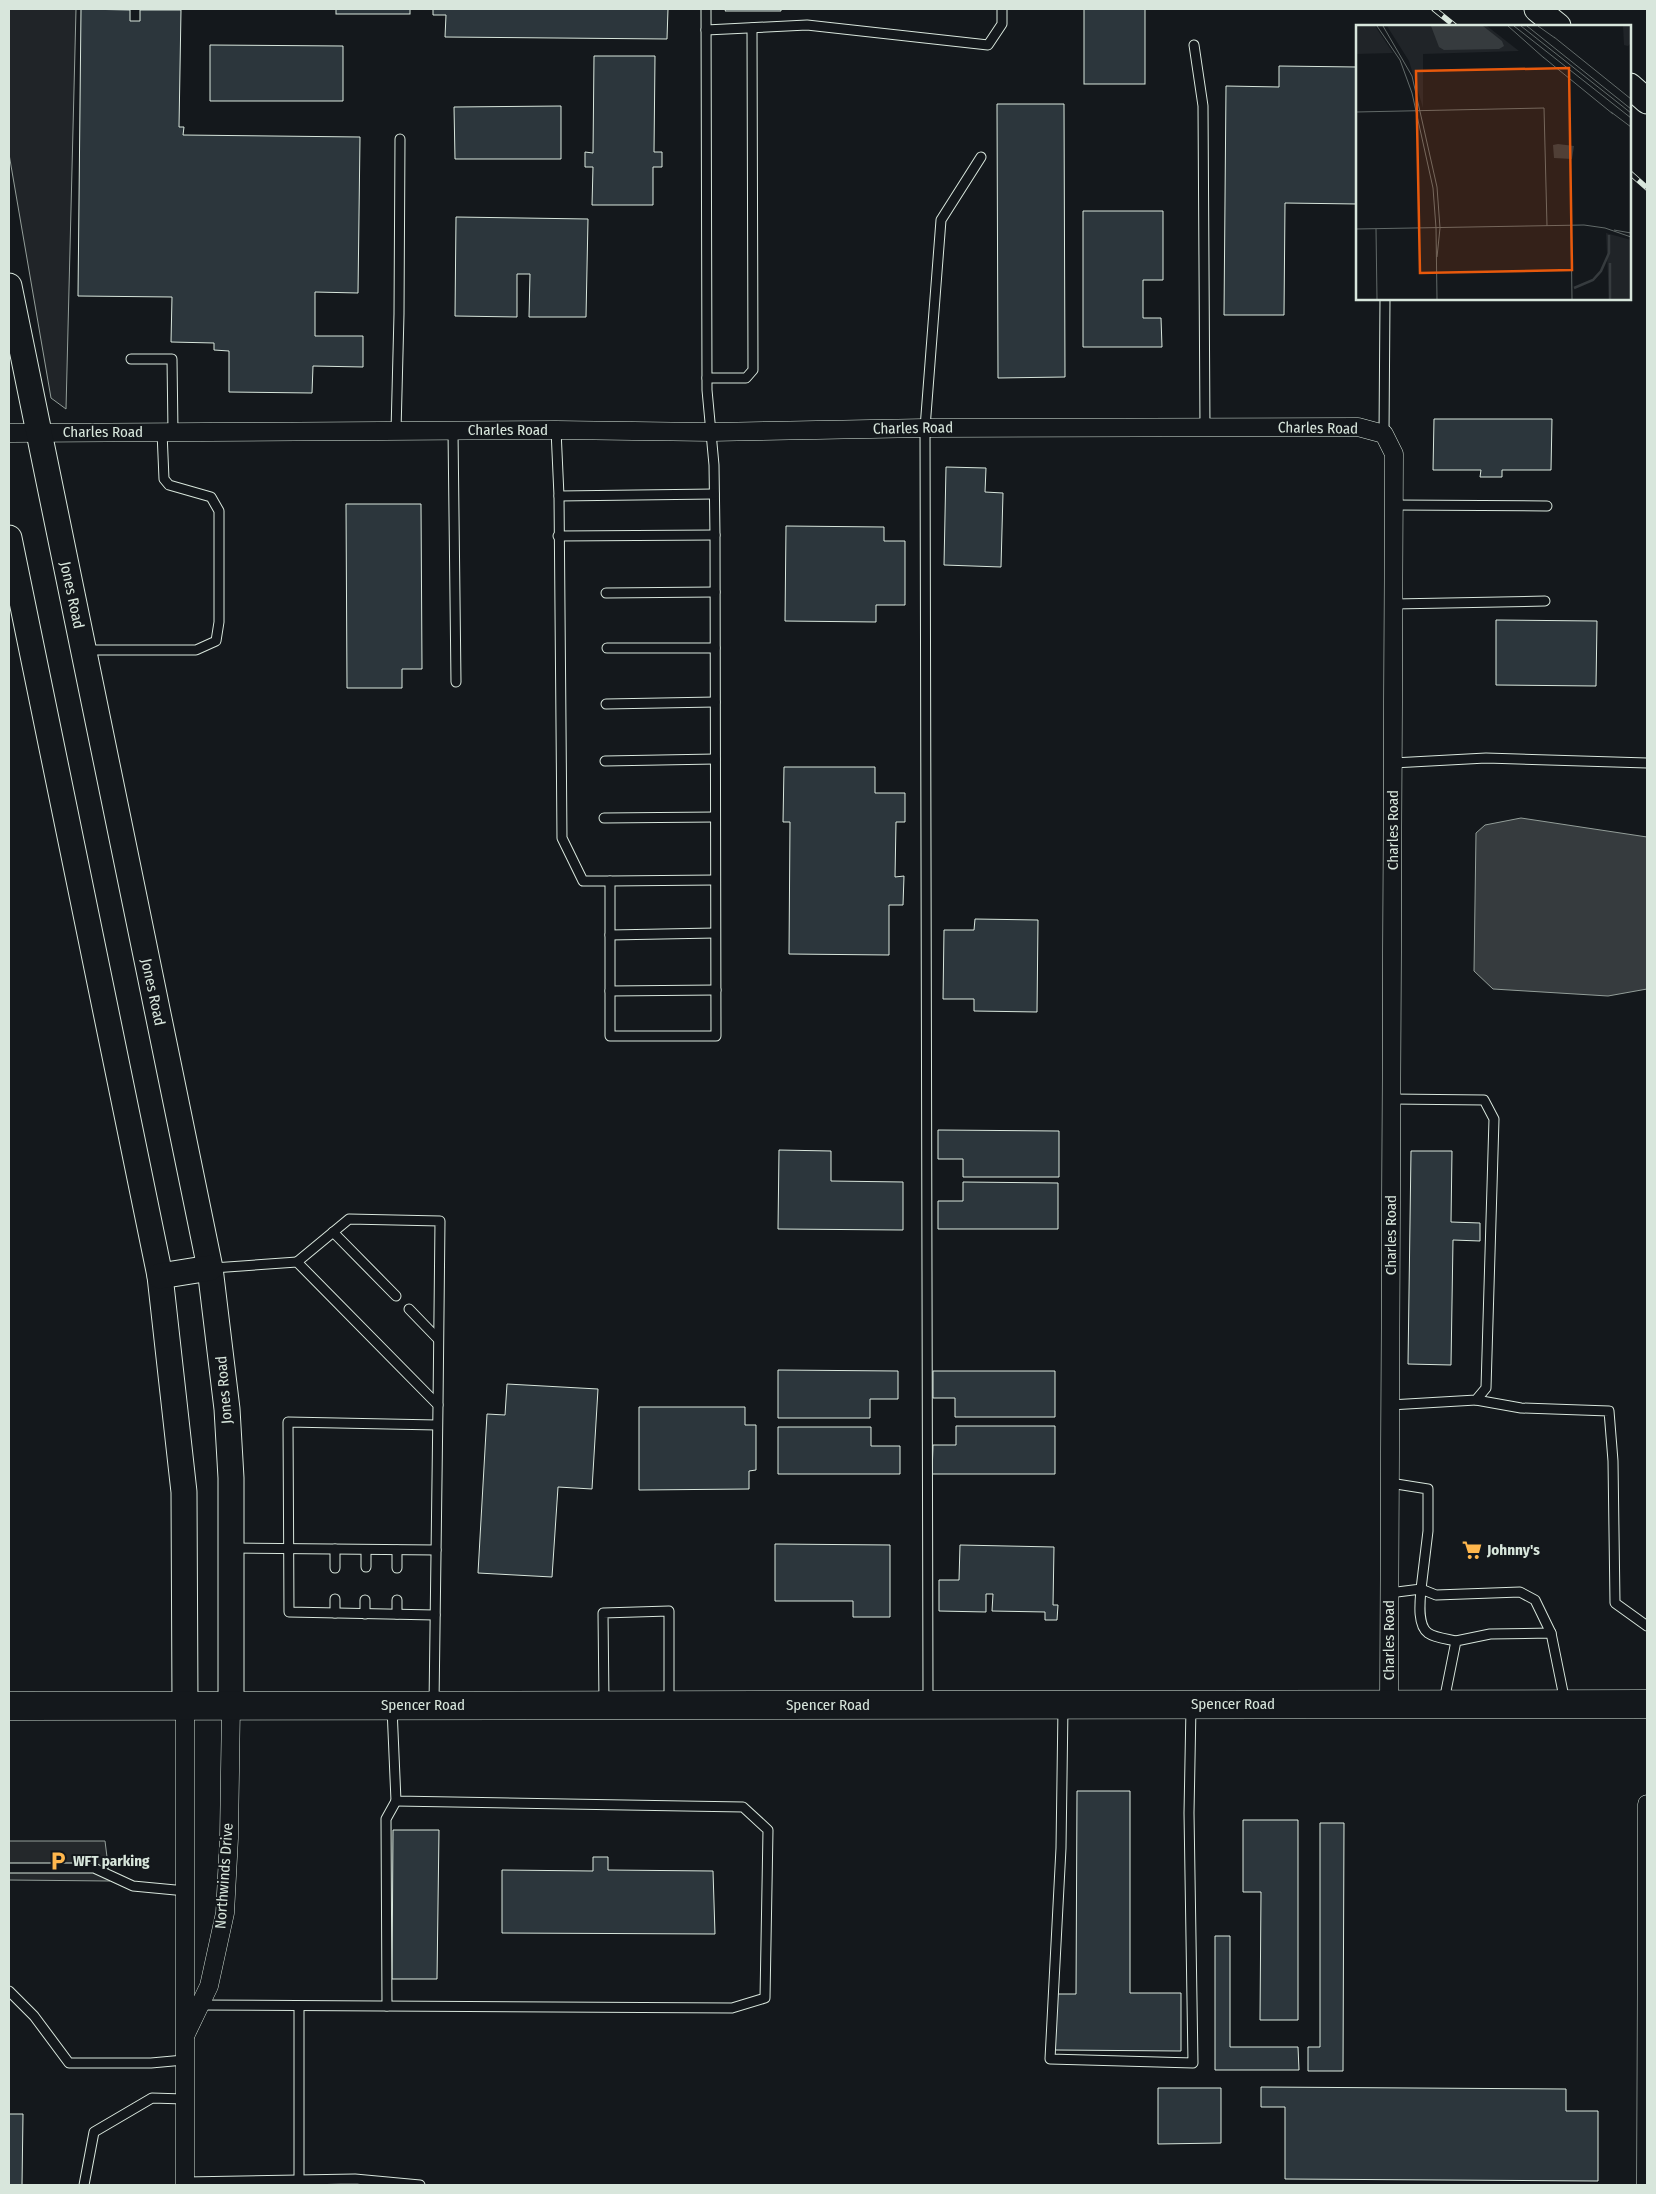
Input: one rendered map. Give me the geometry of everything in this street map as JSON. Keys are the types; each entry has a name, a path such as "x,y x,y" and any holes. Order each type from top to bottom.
{"main road":[{"path":"1537,9 1557,25"},
{"path":"1631,87 1647,101"},
{"name":"Jones Road","path":"9,286 210,1268 227,1409 232,1548 231,1706"},
{"path":"9,538 160,1276 184,1492 185,1706"},
{"path":"160,1276 210,1268"},
{"name":"Spencer Road","path":"9,1706 1647,1704"}],"street":[{"name":"Charles Road","path":"9,433 556,430 711,432 925,428 1358,427 1384,434 1394,454 1389,1704"},
{"name":"Northwinds Drive","path":"185,1706 186,1891 192,2005 184,2039 185,2184"},
{"name":"Northwinds Drive","path":"192,2005 209,1986 225,1913 229,1838 231,1706"},
{"path":"1646,2185 1647,1804"}],"lane":[{"path":"610,881 610,1036 716,1036 715,536 707,378 706,9"},
{"path":"706,30 807,25 988,45 1002,24 1002,9"},
{"path":"707,378 746,378 753,370 752,28"},
{"path":"1194,45 1203,106 1205,427"},
{"path":"396,431 400,139"},
{"path":"928,1704 925,428 941,220 981,157"},
{"path":"1384,300 1384,434"},
{"path":"83,650 196,650 216,641 219,622 219,511 211,497 169,485 164,479 172,359 131,358"},
{"path":"556,430 559,496 562,838 583,881 715,880"},
{"path":"453,431 456,682"},
{"path":"559,496 714,494"},
{"path":"1394,505 1547,506"},
{"path":"558,536 715,536"},
{"path":"606,593 715,592"},
{"path":"1394,604 1545,601"},
{"path":"607,648 715,648"},
{"path":"606,704 715,702"},
{"path":"1393,763 1486,758 1647,763"},
{"path":"605,761 715,759"},
{"path":"604,818 715,817"},
{"path":"610,935 715,933"},
{"path":"610,991 716,990"},
{"path":"1392,1099 1484,1100 1494,1119 1486,1388 1476,1400"},
{"path":"210,1268 297,1262 349,1219 440,1221 434,1705"},
{"path":"333,1232 396,1296"},
{"path":"297,1262 438,1405"},
{"path":"409,1310 438,1339"},
{"path":"1390,1405 1476,1400 1521,1408 1608,1411 1613,1461 1615,1603 1647,1626"},
{"path":"435,1615 289,1612 288,1422 437,1425"},
{"path":"1390,1483 1428,1489 1428,1531 1420,1608 1423,1625 1428,1633 1456,1641 1490,1634 1551,1633"},
{"path":"232,1548 436,1550"},
{"path":"335,1549 335,1568"},
{"path":"366,1550 366,1567"},
{"path":"397,1550 397,1568"},
{"path":"1389,1592 1421,1590 1436,1595 1520,1592 1536,1600 1551,1633 1565,1704"},
{"path":"335,1599 335,1613"},
{"path":"365,1600 365,1614"},
{"path":"397,1600 397,1614"},
{"path":"604,1705 603,1612 669,1611 669,1705"},
{"path":"1443,1704 1456,1641"},
{"path":"1063,1705 1061,1848 1050,2059 1193,2064 1189,1813 1191,1704"},
{"path":"386,2006 386,1819 396,1802 392,1706"},
{"path":"192,2005 732,2008 766,1998 768,1830 743,1807 396,1802"},
{"path":"9,1868 94,1868 133,1886 186,1891"},
{"path":"9,1991 34,2016 69,2063 151,2064 184,2060"},
{"path":"299,2180 300,2006"},
{"path":"84,2185 94,2132 152,2098 184,2099"},
{"path":"185,2184 355,2179 420,2185"}],"shaded area":[{"path":"9,9 76,9 66,409 51,398 9,154"},
{"path":"1521,818 1647,837 1647,989 1608,996 1493,989 1474,971 1476,833 1485,825"},
{"name":"WFT parking","path":"9,1841 105,1841 110,1881 9,1880"}],"building":[{"path":"81,9 130,10 130,21 140,21 140,10 181,10 179,127 184,127 183,135 360,137 358,293 315,292 315,336 363,336 363,367 313,366 312,393 229,392 229,351 214,350 214,343 171,342 172,297 78,296"},
{"path":"336,9 410,9 410,14 336,14"},
{"path":"433,9 668,9 667,39 445,37 446,15 433,15"},
{"path":"726,9 781,9 781,11 725,11"},
{"path":"1084,9 1145,9 1145,84 1084,84"},
{"path":"210,45 343,46 343,101 210,101"},
{"path":"594,56 655,56 654,152 662,152 662,167 653,167 653,205 592,205 593,167 585,167 585,152 593,153"},
{"path":"1279,66 1356,67 1356,204 1285,203 1284,315 1224,315 1226,86 1279,87"},
{"path":"997,104 1064,104 1065,377 998,378"},
{"path":"561,106 561,159 455,159 454,107"},
{"path":"1083,211 1163,211 1163,280 1143,280 1143,318 1161,318 1162,347 1083,347"},
{"path":"456,217 588,219 586,317 529,317 530,274 517,274 517,317 455,316"},
{"path":"1434,419 1552,419 1551,470 1502,470 1502,477 1480,477 1481,470 1433,470"},
{"path":"946,467 986,468 985,492 1003,493 1001,567 944,565"},
{"path":"346,504 421,504 422,669 402,669 402,688 347,688"},
{"path":"786,526 884,527 884,541 905,541 905,605 876,605 876,622 785,621"},
{"path":"1496,620 1597,621 1596,686 1496,685"},
{"path":"784,767 875,767 875,793 905,793 905,822 896,822 895,877 904,876 903,905 889,905 889,955 789,954 790,822 783,822"},
{"path":"975,919 1038,920 1037,1012 974,1011 974,999 943,999 944,930 974,930"},
{"path":"938,1130 1059,1131 1059,1177 963,1177 963,1159 938,1159"},
{"path":"779,1150 831,1151 831,1181 903,1182 903,1230 778,1229"},
{"path":"1411,1151 1452,1151 1451,1222 1480,1223 1480,1241 1453,1240 1451,1365 1408,1364"},
{"path":"963,1182 1058,1183 1058,1229 938,1229 938,1201 963,1201"},
{"path":"778,1370 898,1371 898,1399 870,1399 870,1418 778,1418"},
{"path":"933,1371 1055,1371 1055,1417 955,1417 955,1398 933,1398"},
{"path":"507,1384 598,1389 592,1489 558,1487 552,1577 478,1573 487,1414 505,1415"},
{"path":"639,1407 745,1407 745,1425 756,1425 756,1470 749,1471 749,1489 639,1490"},
{"path":"956,1426 1055,1426 1055,1474 932,1474 933,1445 956,1445"},
{"path":"778,1427 871,1427 871,1446 900,1446 900,1474 778,1474"},
{"path":"775,1544 890,1545 890,1617 853,1617 853,1601 775,1601"},
{"path":"960,1545 1054,1547 1053,1605 1058,1605 1057,1620 1045,1620 1045,1612 992,1611 993,1594 986,1594 986,1612 939,1611 939,1580 959,1580"},
{"path":"1077,1791 1130,1791 1130,1993 1181,1993 1181,2051 1055,2050 1055,1994 1076,1994"},
{"path":"1243,1820 1298,1820 1298,2020 1260,2020 1261,1892 1243,1892"},
{"path":"1320,1823 1344,1823 1343,2071 1308,2071 1308,2047 1320,2047"},
{"path":"393,1830 439,1830 437,1979 392,1979"},
{"path":"593,1857 608,1857 608,1870 713,1871 715,1934 502,1933 502,1870 593,1871"},
{"path":"1215,1936 1230,1936 1230,2047 1298,2047 1299,2070 1215,2070"},
{"path":"1261,2087 1566,2089 1566,2111 1598,2111 1598,2181 1285,2179 1285,2107 1261,2107"},
{"path":"1158,2088 1221,2088 1221,2143 1158,2144"},
{"path":"9,2114 23,2114 22,2185 9,2185"}],"railway":[{"path":"1434,9 1454,25"},
{"path":"1631,174 1647,188"}],"place":[{"name":"Johnny's","path":"1472,1550"},
{"name":"WFT parking","path":"58,1861"}]}
